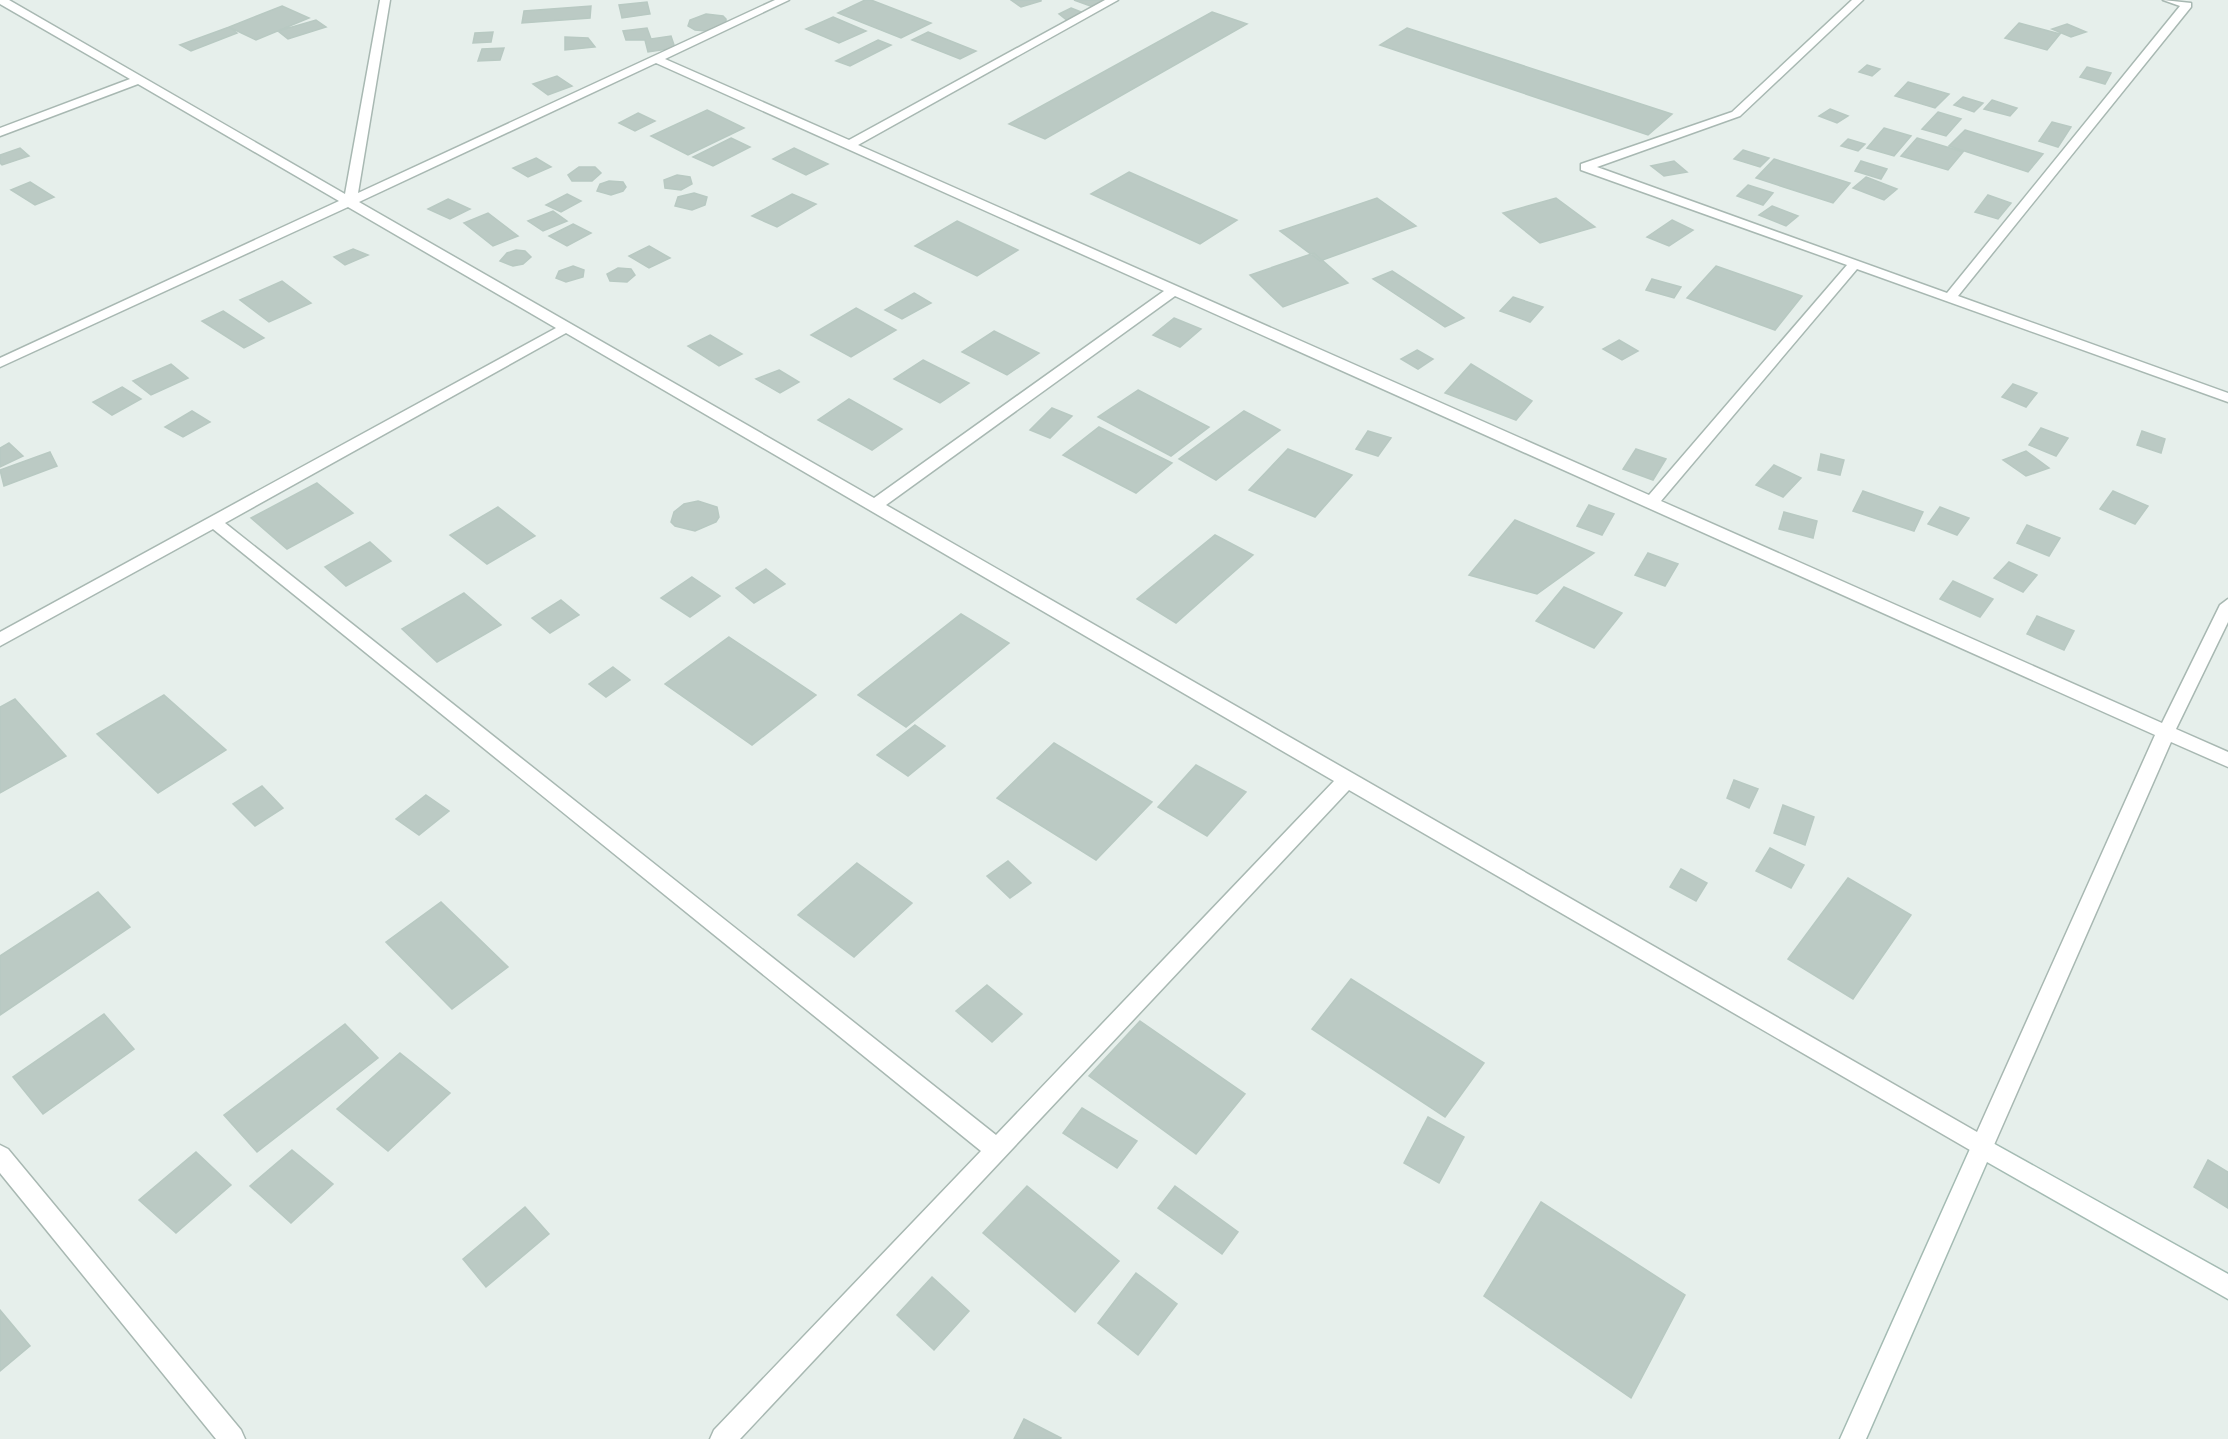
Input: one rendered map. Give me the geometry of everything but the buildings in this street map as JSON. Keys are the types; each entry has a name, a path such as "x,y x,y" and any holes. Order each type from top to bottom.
{"street":[{"path":"1,0 1982,1147 2228,1287"},
{"path":"350,201 385,0"},
{"path":"0,363 784,0"},
{"path":"849,145 1113,0"},
{"path":"1836,0 1856,2"},
{"path":"1950,298 2187,5 2168,0"},
{"path":"1856,2 1736,114 1585,167 2228,398"},
{"path":"656,60 2228,760"},
{"path":"0,132 138,80"},
{"path":"1651,503 1856,264"},
{"path":"875,505 1174,290"},
{"path":"0,640 567,327"},
{"path":"214,522 997,1150"},
{"path":"1853,1439 2166,732 2228,605"},
{"path":"723,1439 1348,779"},
{"path":"0,1156 232,1439"}]}
